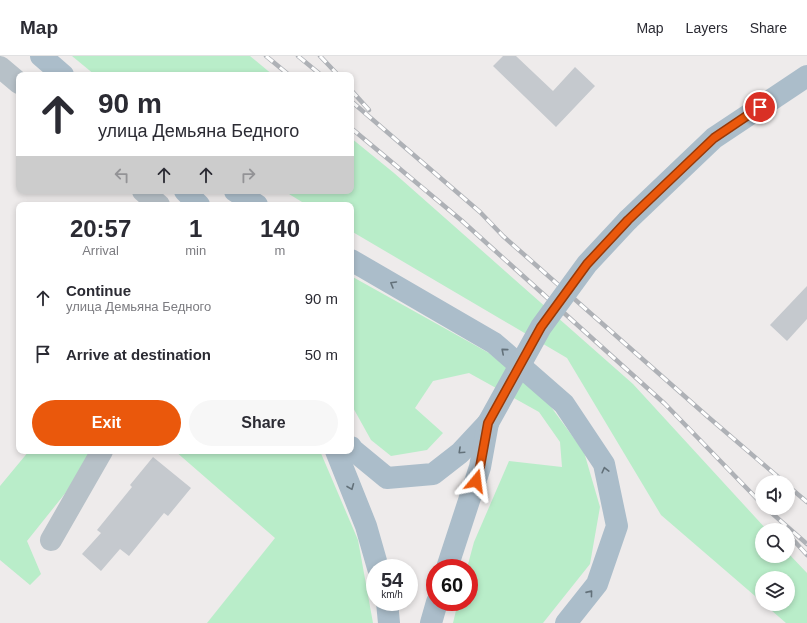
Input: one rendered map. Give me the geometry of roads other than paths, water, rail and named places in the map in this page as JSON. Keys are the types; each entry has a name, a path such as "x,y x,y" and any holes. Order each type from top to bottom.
{"main road":[{"path":"41,56 60,72"},
{"path":"354,451 387,478 433,474 460,453 488,423 541,327 587,264 628,220 714,138 807,76"},
{"path":"188,194 196,202"},
{"path":"240,194 252,202"},
{"path":"354,262 494,343 564,404 604,464 617,526 597,584 566,623"},
{"path":"450,559 480,467 488,423"},
{"path":"337,454 366,526 375,559"},
{"path":"388,611 389,623"},
{"path":"432,623 435,611"}],"street":[{"path":"0,67 16,80"},
{"path":"146,194 156,202"},
{"path":"51,540 100,454"}],"railway":[{"path":"266,56 285,72"},
{"path":"298,56 317,72"},
{"path":"320,56 335,72"},
{"path":"354,93 369,110"},
{"path":"354,104 480,212 503,236 776,475"},
{"path":"354,131 461,220 665,404 755,497"},
{"path":"795,492 807,502"},
{"path":"774,515 807,544"},
{"path":"795,542 807,555"}]}
